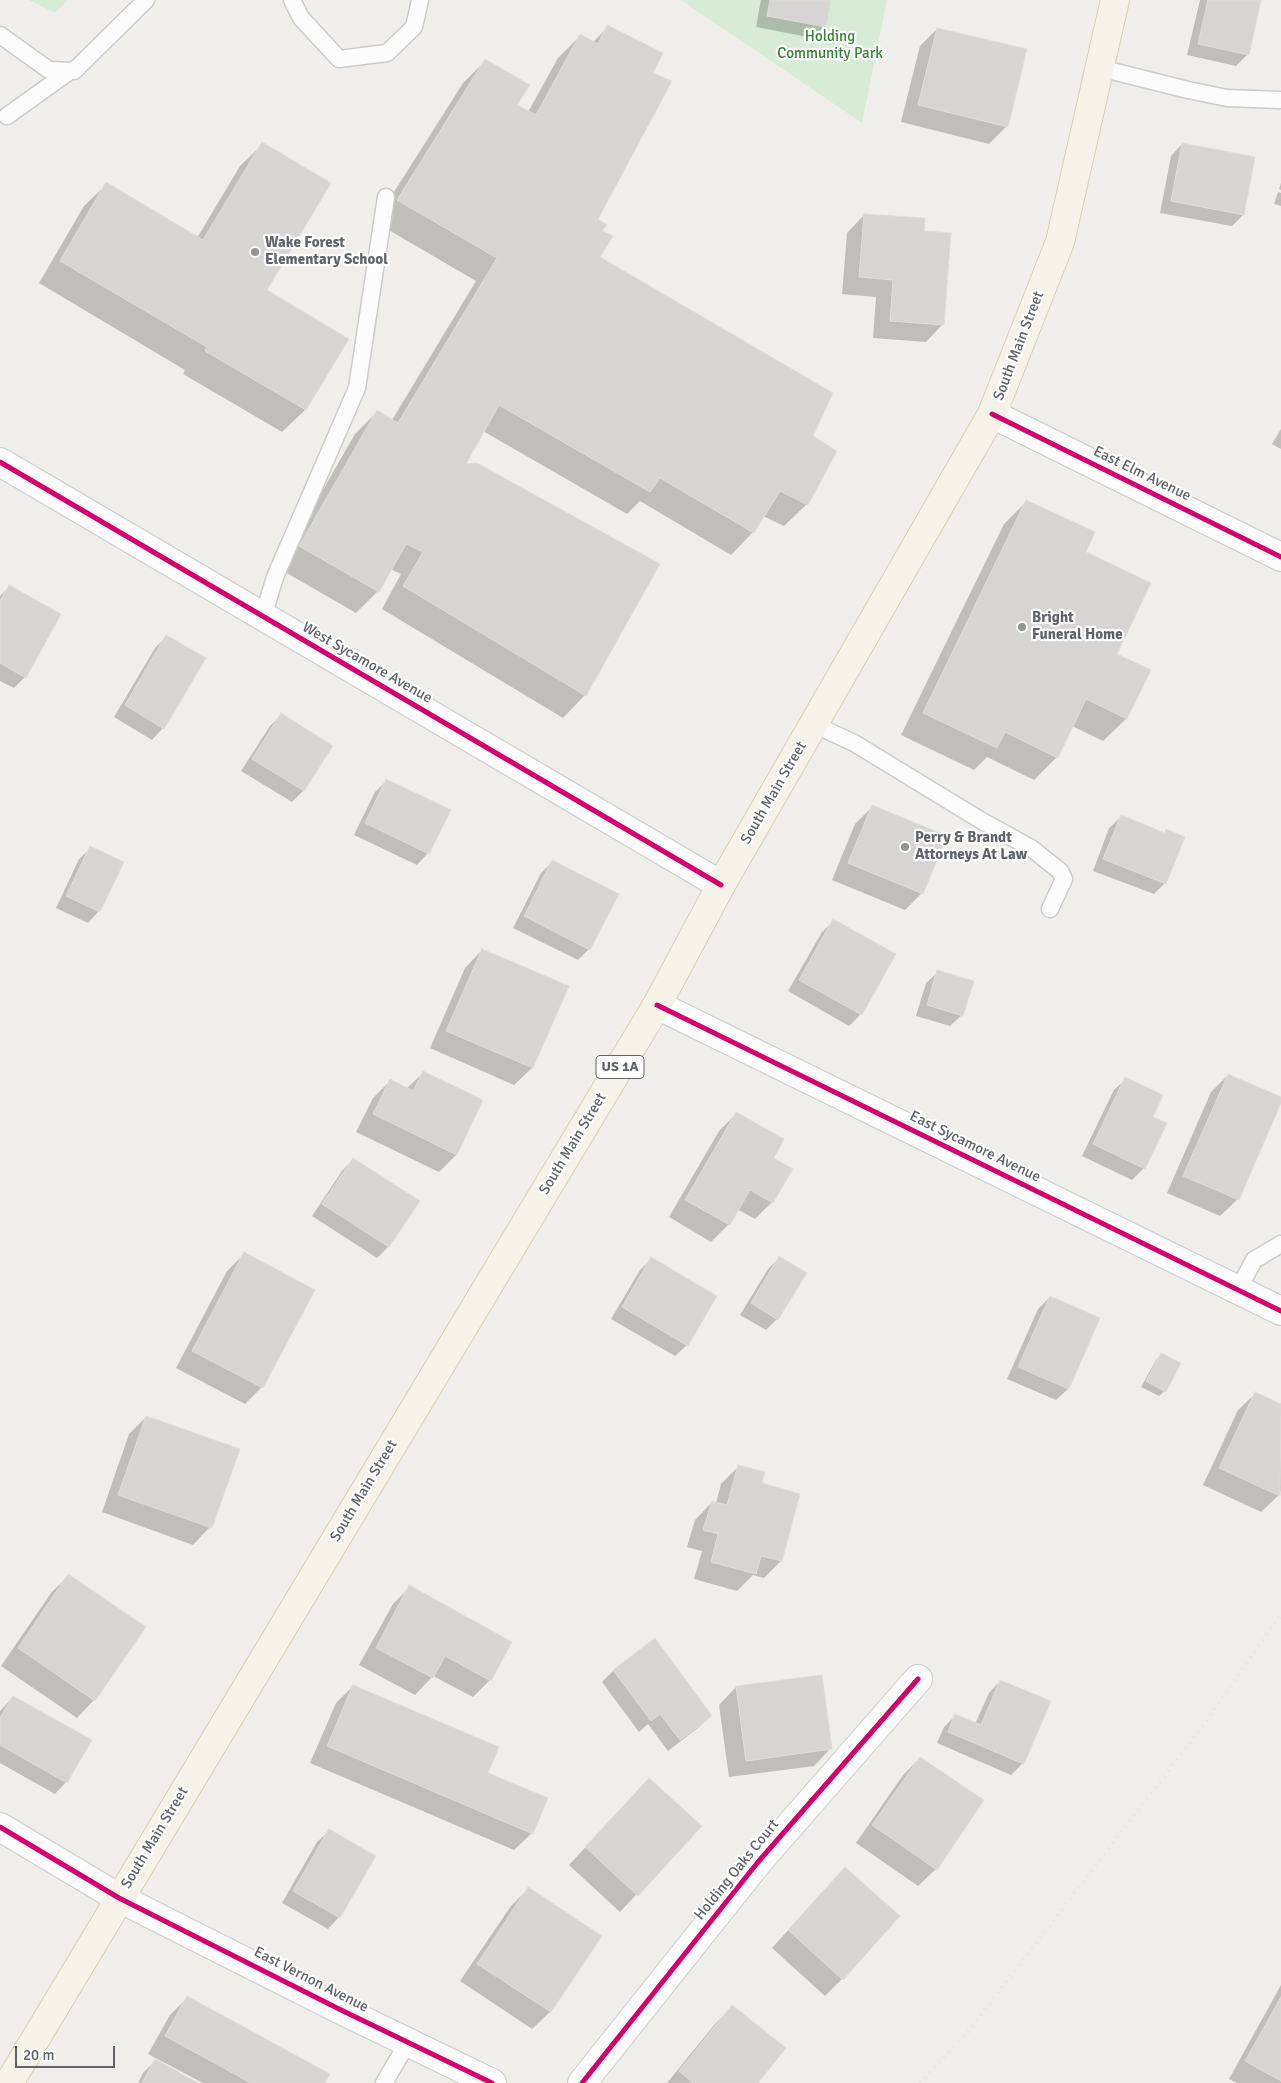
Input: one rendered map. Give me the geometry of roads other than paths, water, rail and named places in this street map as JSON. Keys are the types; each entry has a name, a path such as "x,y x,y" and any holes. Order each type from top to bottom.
{"main road":[{"name":"South Main Street","path":"9,2083 657,1005 722,885 992,414 1060,242 1115,0"}],"street":[{"name":"East Elm Avenue","path":"992,414 1281,557"},
{"name":"West Sycamore Avenue","path":"0,462 722,885"},
{"name":"East Sycamore Avenue","path":"657,1005 1281,1311"},
{"name":"Holding Oaks Court","path":"582,2083 758,1862 918,1679"},
{"name":"East Vernon Avenue","path":"0,1827 119,1898 492,2083"}],"lane":[{"path":"2,118 70,72 74,72 146,0"},
{"path":"292,0 301,18 339,59 387,53 414,26 420,0"},
{"path":"0,35 49,70 70,72"},
{"path":"1100,68 1227,98 1281,100"},
{"path":"263,617 275,577 357,388 386,197"},
{"path":"814,724 854,743 982,821 1031,848 1060,871 1064,879 1050,908"},
{"path":"1238,1290 1254,1260 1281,1244"},
{"path":"384,2083 408,2042"}],"railway":[{"path":"920,2083 967,2033 1205,1723 1281,1614"}],"place":[{"name":"Wake Forest Elementary School","path":"255,252"},
{"name":"Bright Funeral Home","path":"1022,627"},
{"name":"Perry & Brandt Attorneys At Law","path":"905,847"}],"park label":[{"name":"Holding Community Park","path":"830,46"}]}
